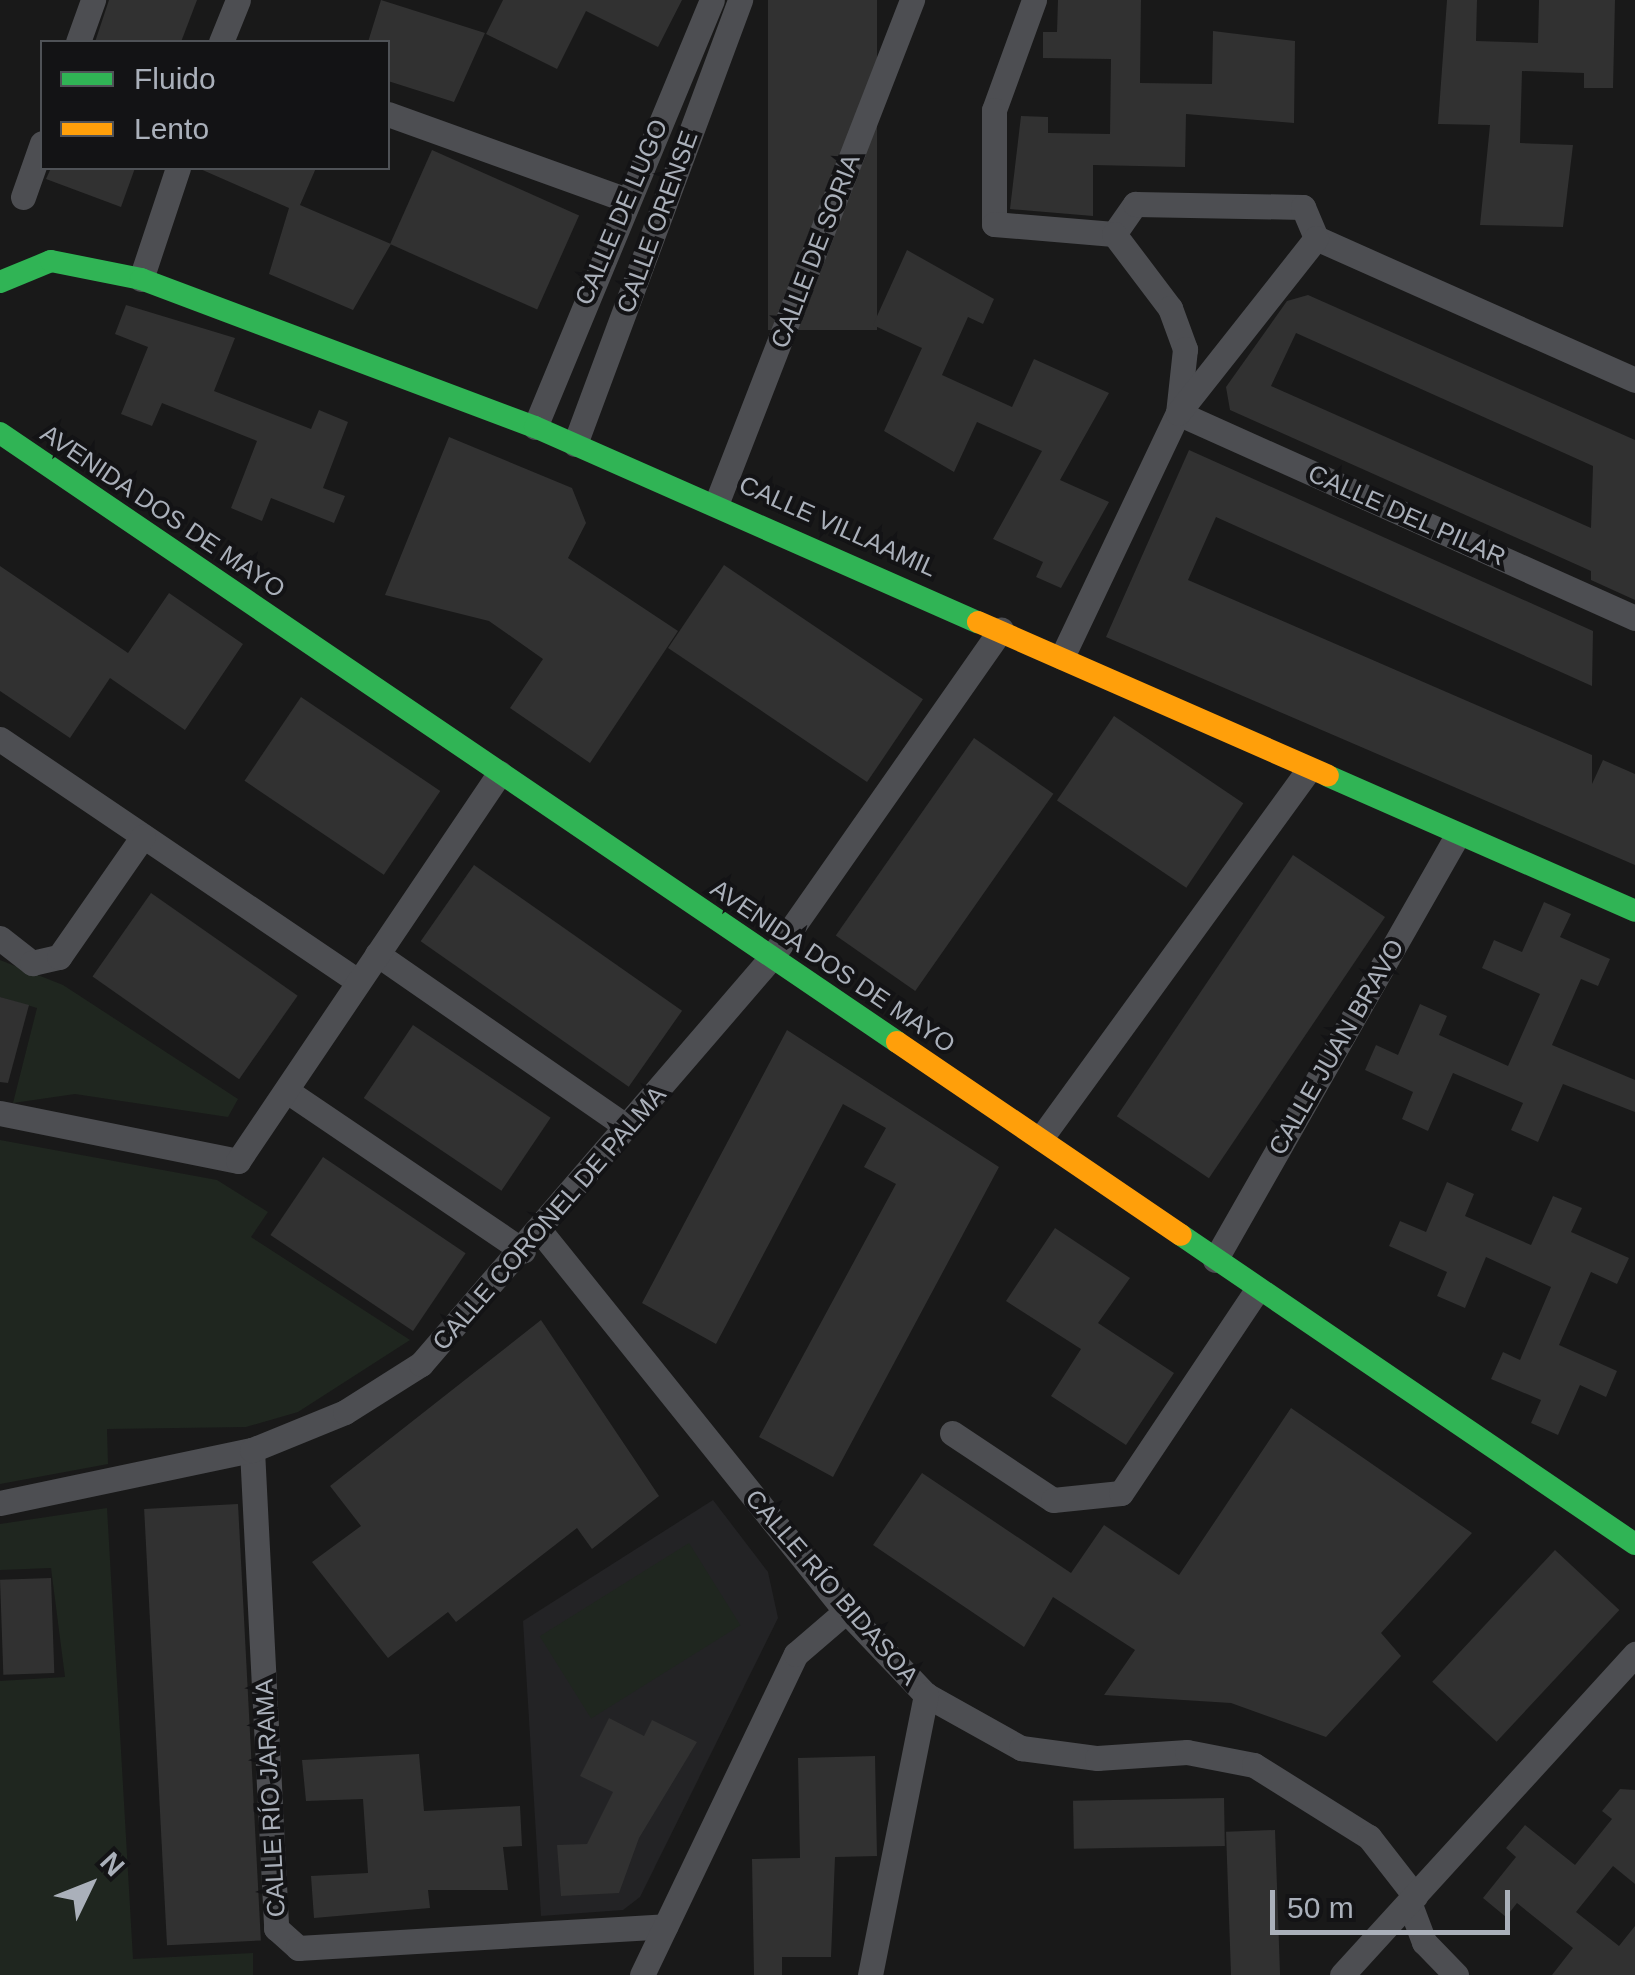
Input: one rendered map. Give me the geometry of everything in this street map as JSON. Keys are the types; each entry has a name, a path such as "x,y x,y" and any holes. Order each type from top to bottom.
{"street":[{"path":"79,40 93,0"},
{"path":"222,40 238,0"},
{"name":"CALLE DE LUGO","path":"534,427 624,199 712,0"},
{"name":"CALLE ORENSE","path":"575,444 740,0"},
{"name":"CALLE DE SORIA","path":"717,502 912,0"},
{"path":"1034,0 994,110 994,224 1114,234 1170,308 1185,349 1178,413"},
{"path":"390,115 624,199"},
{"path":"23,197 40,149"},
{"path":"141,278 177,170"},
{"path":"1114,234 1135,204 1303,207 1316,238 1635,380"},
{"path":"1062,658 1178,413 1316,238"},
{"name":"CALLE VILLAAMIL","path":"0,282 51,261 141,278 534,427 717,502 1308,770 1635,911"},
{"name":"CALLE DEL PILAR","path":"1178,413 1635,618"},
{"name":"AVENIDA DOS DE MAYO","path":"0,433 1635,1544"},
{"name":"CALLE CORONEL DE PALMA","path":"0,1503 252,1450 346,1412 421,1364 531,1241 771,958 1001,630"},
{"path":"0,739 358,981"},
{"path":"1041,1138 1308,770"},
{"path":"0,1113 238,1161 500,773"},
{"name":"CALLE JUAN BRAVO","path":"1215,1260 1457,835"},
{"path":"0,938 32,963 59,957 143,836"},
{"path":"376,954 627,1127"},
{"name":"CALLE RÍO BIDASOA","path":"287,1092 531,1241 846,1611 926,1695 1021,1748 1097,1758 1188,1752 1254,1764 1368,1837 1412,1899 1424,1942 1456,1975"},
{"path":"952,1433 1053,1500 1121,1493 1257,1290"},
{"name":"CALLE RÍO JARAMA","path":"252,1450 276,1928 298,1948 666,1926"},
{"path":"642,1975 796,1654 846,1611"},
{"path":"1342,1975 1635,1654"},
{"path":"870,1975 926,1695"}],"shaded area":[{"path":"0,960 63,985 238,1099 228,1117 75,1094 13,1103 37,1008 0,997"},
{"path":"0,1140 217,1180 268,1212 251,1237 410,1340 298,1412 246,1427 107,1429 108,1464 0,1484"},
{"path":"713,1500 768,1572 778,1618 640,1897 623,1910 541,1916 523,1621"},
{"path":"107,1508 133,1959 253,1953 253,1975 0,1975 0,1681 65,1677 51,1568 0,1570 0,1524"},
{"path":"689,1543 740,1625 591,1719 540,1636"}],"building":[{"path":"109,0 197,0 182,40 96,40"},
{"path":"381,0 485,33 454,102 390,82 390,40 369,40"},
{"path":"503,0 682,0 658,47 586,11 557,69 486,34"},
{"path":"768,0 877,0 877,330 768,330"},
{"path":"1058,0 1141,0 1140,83 1212,84 1213,31 1295,41 1294,123 1186,114 1185,167 1093,165 1093,216 1010,209 1021,116 1048,117 1048,133 1110,134 1111,59 1043,58 1043,32 1057,32"},
{"path":"1447,0 1477,0 1476,41 1538,43 1539,0 1615,0 1613,88 1584,88 1584,73 1522,71 1520,143 1573,145 1563,227 1480,225 1490,125 1438,124"},
{"path":"432,150 579,215 537,310 390,244"},
{"path":"50,170 134,170 121,207 46,179"},
{"path":"203,170 315,170 300,205 391,244 353,310 269,274 289,208"},
{"path":"907,250 994,299 983,324 968,317 942,375 1012,407 1034,359 1109,393 1060,480 1109,502 1061,588 1036,577 1043,562 993,539 1042,451 977,422 954,472 884,431 922,348 873,325"},
{"path":"1308,295 1635,440 1635,600 1591,580 1591,571 1230,410 1226,387 1287,301","holes":["1296,333 1593,466 1591,528 1271,386"]},
{"path":"126,305 235,338 214,391 311,429 319,410 348,422 323,488 345,496 334,523 271,498 262,521 231,508 257,441 162,403 152,426 121,414 148,347 115,334"},
{"path":"449,437 572,488 586,523 568,558 678,631 590,763 510,708 543,659 489,621 385,595"},
{"path":"1189,450 1593,631 1592,686 1216,517 1188,580 1592,755 1592,784 1603,760 1635,774 1635,865 1106,637"},
{"path":"724,565 923,699 867,782 668,648"},
{"path":"0,566 128,653 169,593 243,644 185,730 110,678 70,738 0,691"},
{"path":"301,697 440,791 384,875 245,781"},
{"path":"1114,716 1243,803 1186,888 1057,801"},
{"path":"974,738 1053,794 915,991 836,935"},
{"path":"1293,855 1385,917 1209,1178 1117,1116"},
{"path":"474,865 682,1011 629,1087 421,941"},
{"path":"151,893 298,996 239,1079 92,977"},
{"path":"1544,902 1571,914 1560,937 1610,959 1598,986 1581,979 1552,1045 1635,1080 1635,1112 1563,1084 1538,1142 1511,1130 1523,1103 1453,1073 1428,1131 1402,1119 1413,1092 1365,1070 1376,1045 1398,1055 1420,1004 1447,1016 1439,1035 1508,1066 1540,994 1482,968 1494,940 1522,952"},
{"path":"0,997 29,1005 8,1083 0,1082"},
{"path":"413,1025 551,1118 501,1191 364,1098"},
{"path":"787,1030 999,1167 833,1477 759,1437 896,1184 864,1167 886,1128 843,1104 716,1344 642,1303"},
{"path":"323,1157 466,1253 413,1331 270,1235"},
{"path":"1447,1182 1474,1194 1465,1216 1531,1245 1553,1196 1582,1208 1571,1232 1629,1258 1617,1284 1591,1272 1559,1345 1617,1371 1606,1397 1580,1385 1558,1435 1531,1423 1541,1400 1491,1379 1503,1352 1520,1360 1551,1287 1486,1257 1465,1308 1437,1296 1447,1272 1389,1246 1400,1221 1426,1232"},
{"path":"1055,1228 1130,1278 1098,1323 1174,1373 1126,1445 1051,1396 1081,1349 1006,1301"},
{"path":"541,1320 659,1496 592,1549 577,1528 456,1622 448,1612 388,1658 312,1562 361,1526 330,1486"},
{"path":"1291,1408 1472,1533 1381,1633 1401,1656 1326,1737 1231,1703 1104,1695 1135,1650 1053,1597 1024,1647 873,1545 922,1473 1071,1573 1104,1525 1179,1575"},
{"path":"238,1504 261,1940 167,1945 144,1509"},
{"path":"1555,1550 1619,1610 1497,1742 1432,1682"},
{"path":"51,1578 54,1673 3,1675 0,1580"},
{"path":"609,1718 644,1736 652,1720 697,1742 639,1838 619,1893 561,1896 557,1845 587,1844 613,1792 580,1776"},
{"path":"419,1754 424,1811 520,1806 522,1846 503,1847 508,1890 428,1890 430,1908 314,1918 311,1876 368,1873 363,1799 306,1801 302,1760"},
{"path":"875,1756 877,1856 835,1857 831,1957 782,1957 782,1975 754,1975 752,1859 800,1858 798,1758"},
{"path":"1620,1789 1635,1790 1635,1884 1613,1866 1576,1912 1619,1946 1635,1926 1635,1975 1552,1975 1573,1948 1517,1903 1506,1917 1483,1898 1516,1857 1506,1848 1525,1825 1575,1865 1612,1819 1602,1811"},
{"path":"1224,1798 1225,1846 1074,1849 1073,1801"},
{"path":"1275,1830 1280,1975 1231,1975 1226,1832"}],"traffic: fast":[{"path":"0,282 51,261 141,279 535,427 978,622"},
{"path":"0,433 897,1042"},
{"path":"1328,776 1635,911"},
{"path":"1181,1235 1635,1544"}],"traffic: slow":[{"path":"978,622 1328,776"},
{"path":"897,1042 1181,1235"}]}
